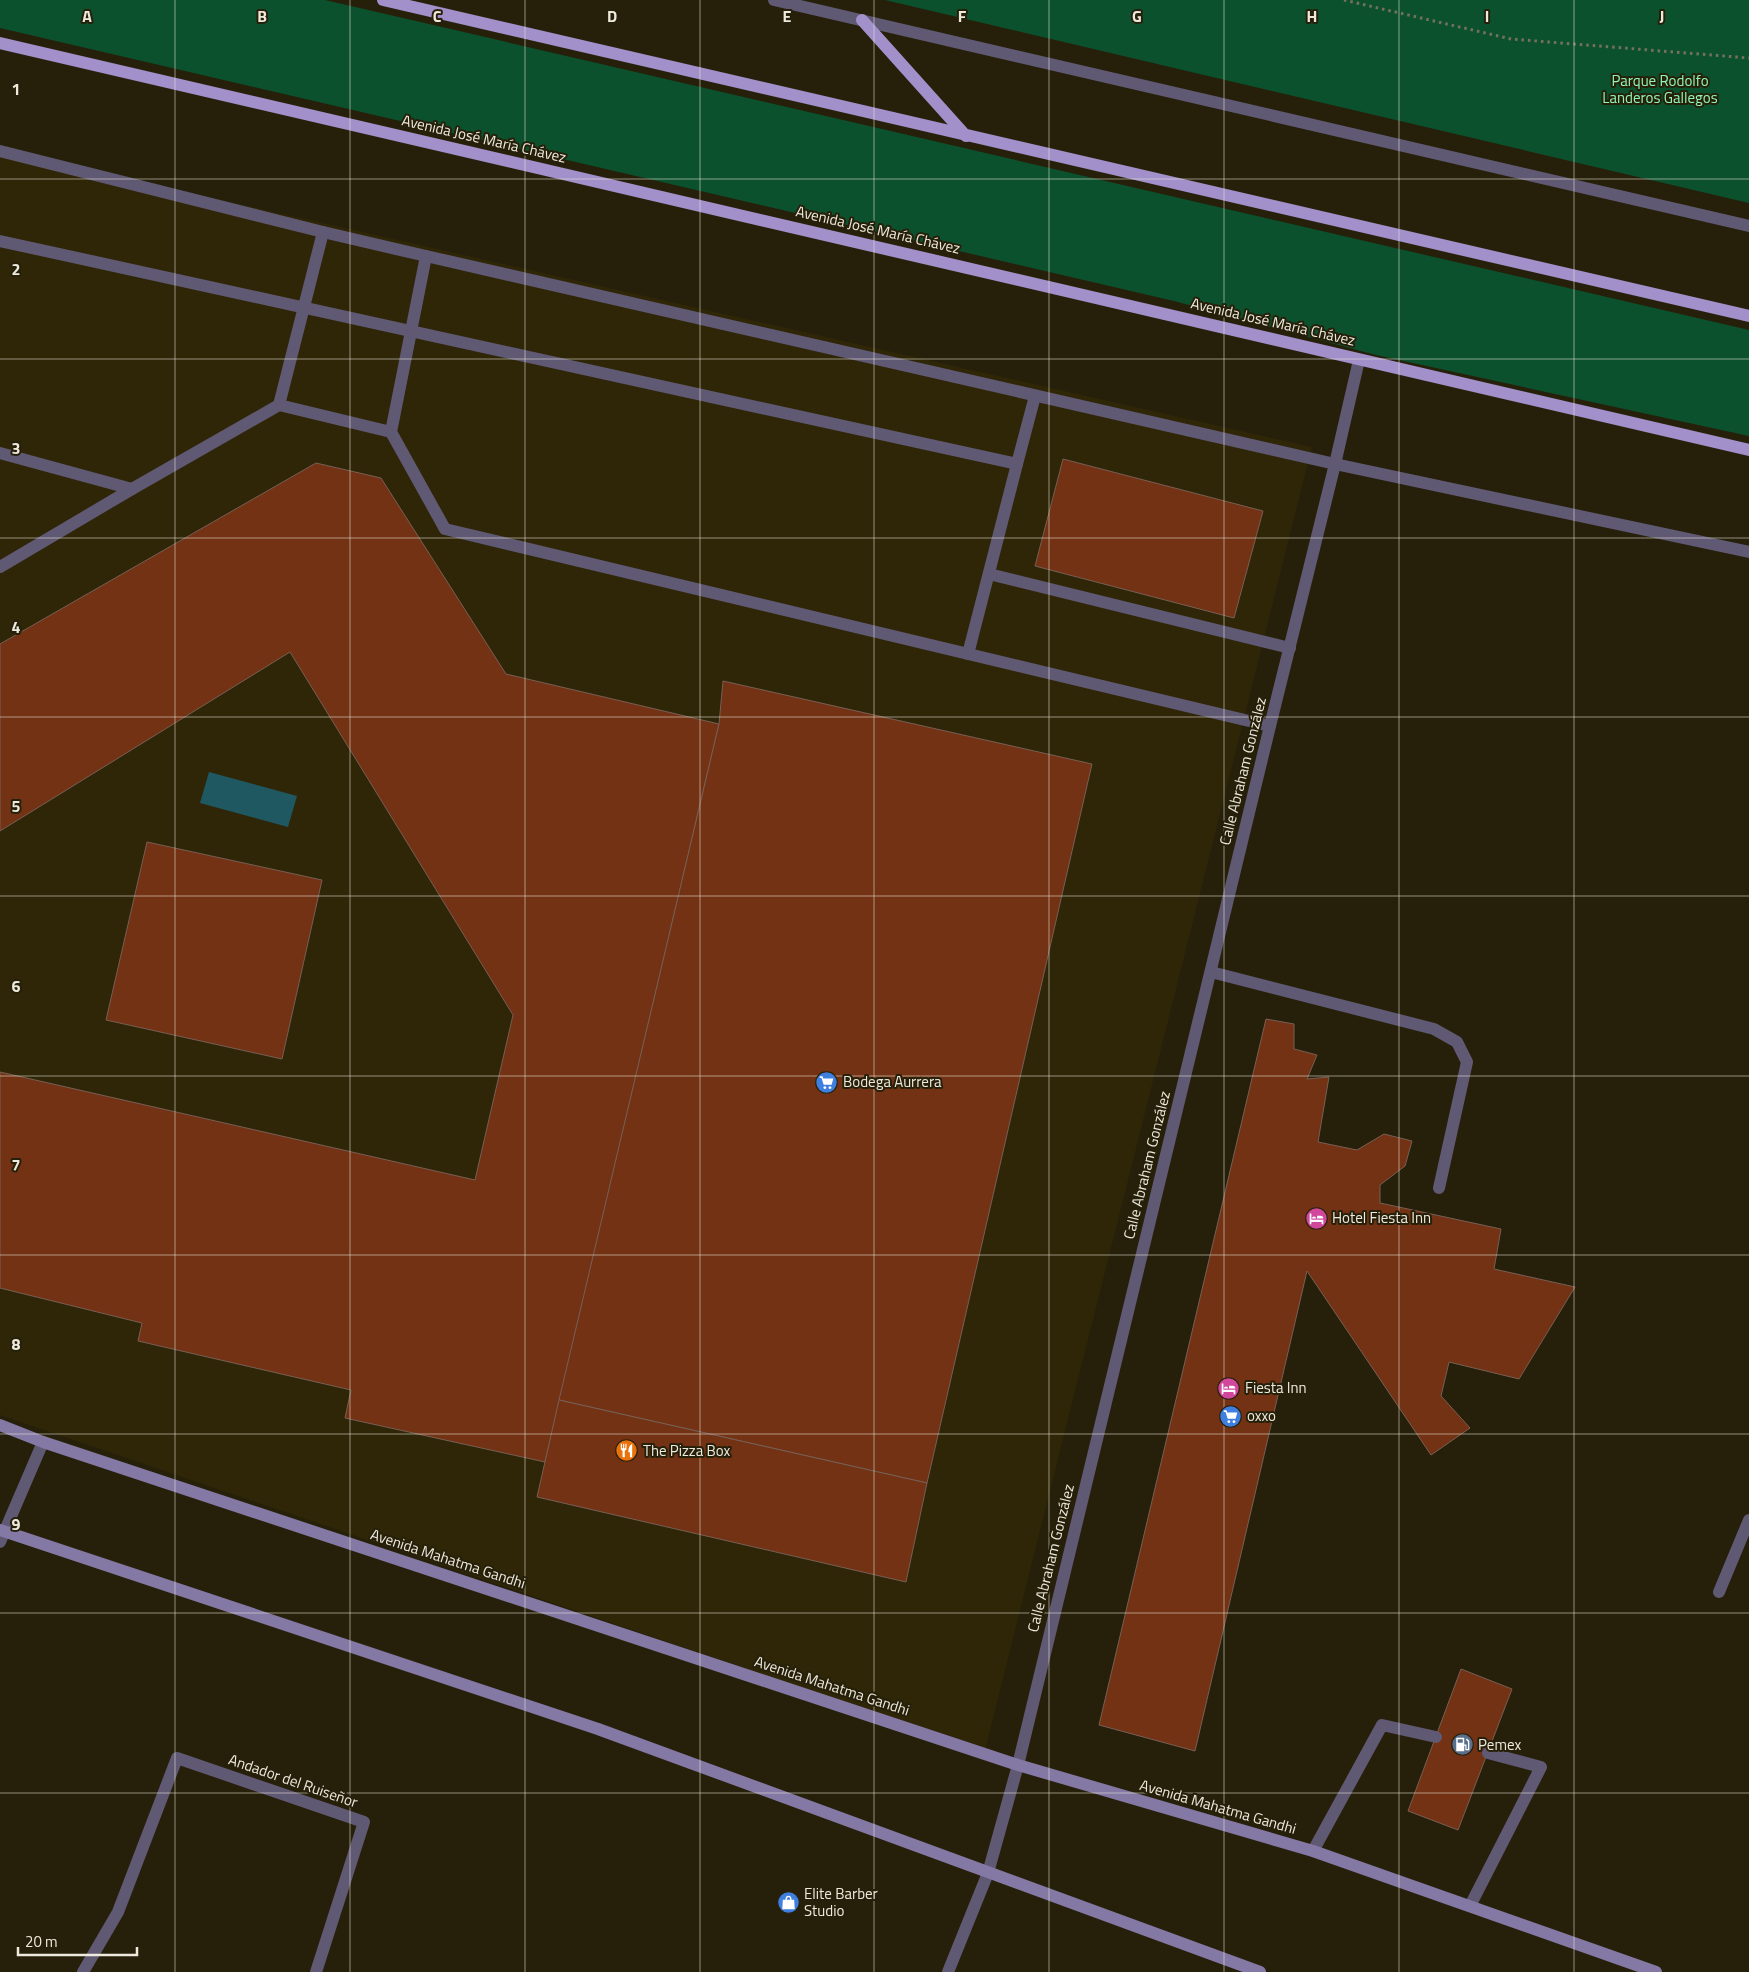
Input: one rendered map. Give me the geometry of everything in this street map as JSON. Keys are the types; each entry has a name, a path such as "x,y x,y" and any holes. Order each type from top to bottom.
{"main road":[{"path":"382,0 1749,316"},
{"path":"862,20 966,136"},
{"name":"Avenida José María Chávez","path":"0,43 1749,450"},
{"name":"Avenida Mahatma Gandhi","path":"0,1425 43,1442 1018,1765 1313,1852 1656,1972"},
{"path":"1,1535 598,1729 1260,1972"}],"street":[{"path":"774,0 1749,226"},
{"path":"0,151 323,232 1035,396 1335,464 1749,552"},
{"path":"279,405 323,232"},
{"path":"0,241 1017,464"},
{"path":"426,256 391,432 445,529 1270,726"},
{"name":"Calle Abraham González","path":"948,1972 988,1872 1018,1765 1359,360"},
{"path":"968,654 1035,396"},
{"path":"0,567 279,405 391,432"},
{"path":"0,453 132,489"},
{"path":"989,574 1290,648"},
{"path":"1211,972 1434,1029 1457,1042 1466,1062 1439,1188"},
{"path":"1,1535 43,1442"},
{"path":"1719,1592 1749,1520"},
{"path":"1313,1852 1382,1724 1436,1737"},
{"path":"1470,1906 1540,1767 1488,1753"},
{"name":"Andador del Ruiseñor","path":"84,1972 118,1912 177,1758 364,1822 316,1972"}],"path":[{"path":"1344,0 1510,39 1749,58"}],"shaded area":[{"path":"0,150 1312,447 985,1750 0,1415"}],"green space":[{"path":"0,0 325,0 1749,330 1749,436 1376,355 1174,301 0,28"},
{"name":"Parque Rodolfo Landeros Gallegos","path":"885,0 1749,0 1749,203"}],"water":[{"path":"209,772 297,796 288,827 200,803"}],"building":[{"path":"1063,459 1263,511 1234,618 1035,566"},
{"path":"316,463 381,478 506,674 719,724 545,1462 345,1418 351,1390 138,1341 142,1323 0,1288 0,1072 475,1180 513,1015 290,652 0,831 0,644"},
{"name":"Bodega Aurrera","path":"723,681 1092,764 927,1483 559,1400 719,724"},
{"path":"147,842 322,880 282,1059 106,1020"},
{"name":"Fiesta Inn","path":"1266,1019 1294,1024 1294,1049 1317,1055 1307,1079 1329,1077 1318,1142 1357,1150 1384,1134 1412,1141 1405,1166 1380,1185 1380,1203 1501,1229 1494,1269 1575,1287 1519,1379 1449,1362 1441,1396 1470,1428 1431,1455 1307,1271 1195,1751 1099,1725"},
{"path":"559,1400 927,1483 906,1582 537,1497"},
{"name":"Pemex","path":"1461,1669 1512,1689 1458,1830 1408,1811"}],"place":[{"name":"Bodega Aurrera","path":"827,1082"},
{"name":"Hotel Fiesta Inn","path":"1316,1218"},
{"name":"Fiesta Inn","path":"1229,1388"},
{"name":"oxxo","path":"1231,1416"},
{"name":"The Pizza Box","path":"627,1451"},
{"name":"Pemex","path":"1462,1745"},
{"name":"Elite Barber Studio","path":"788,1903"}]}
